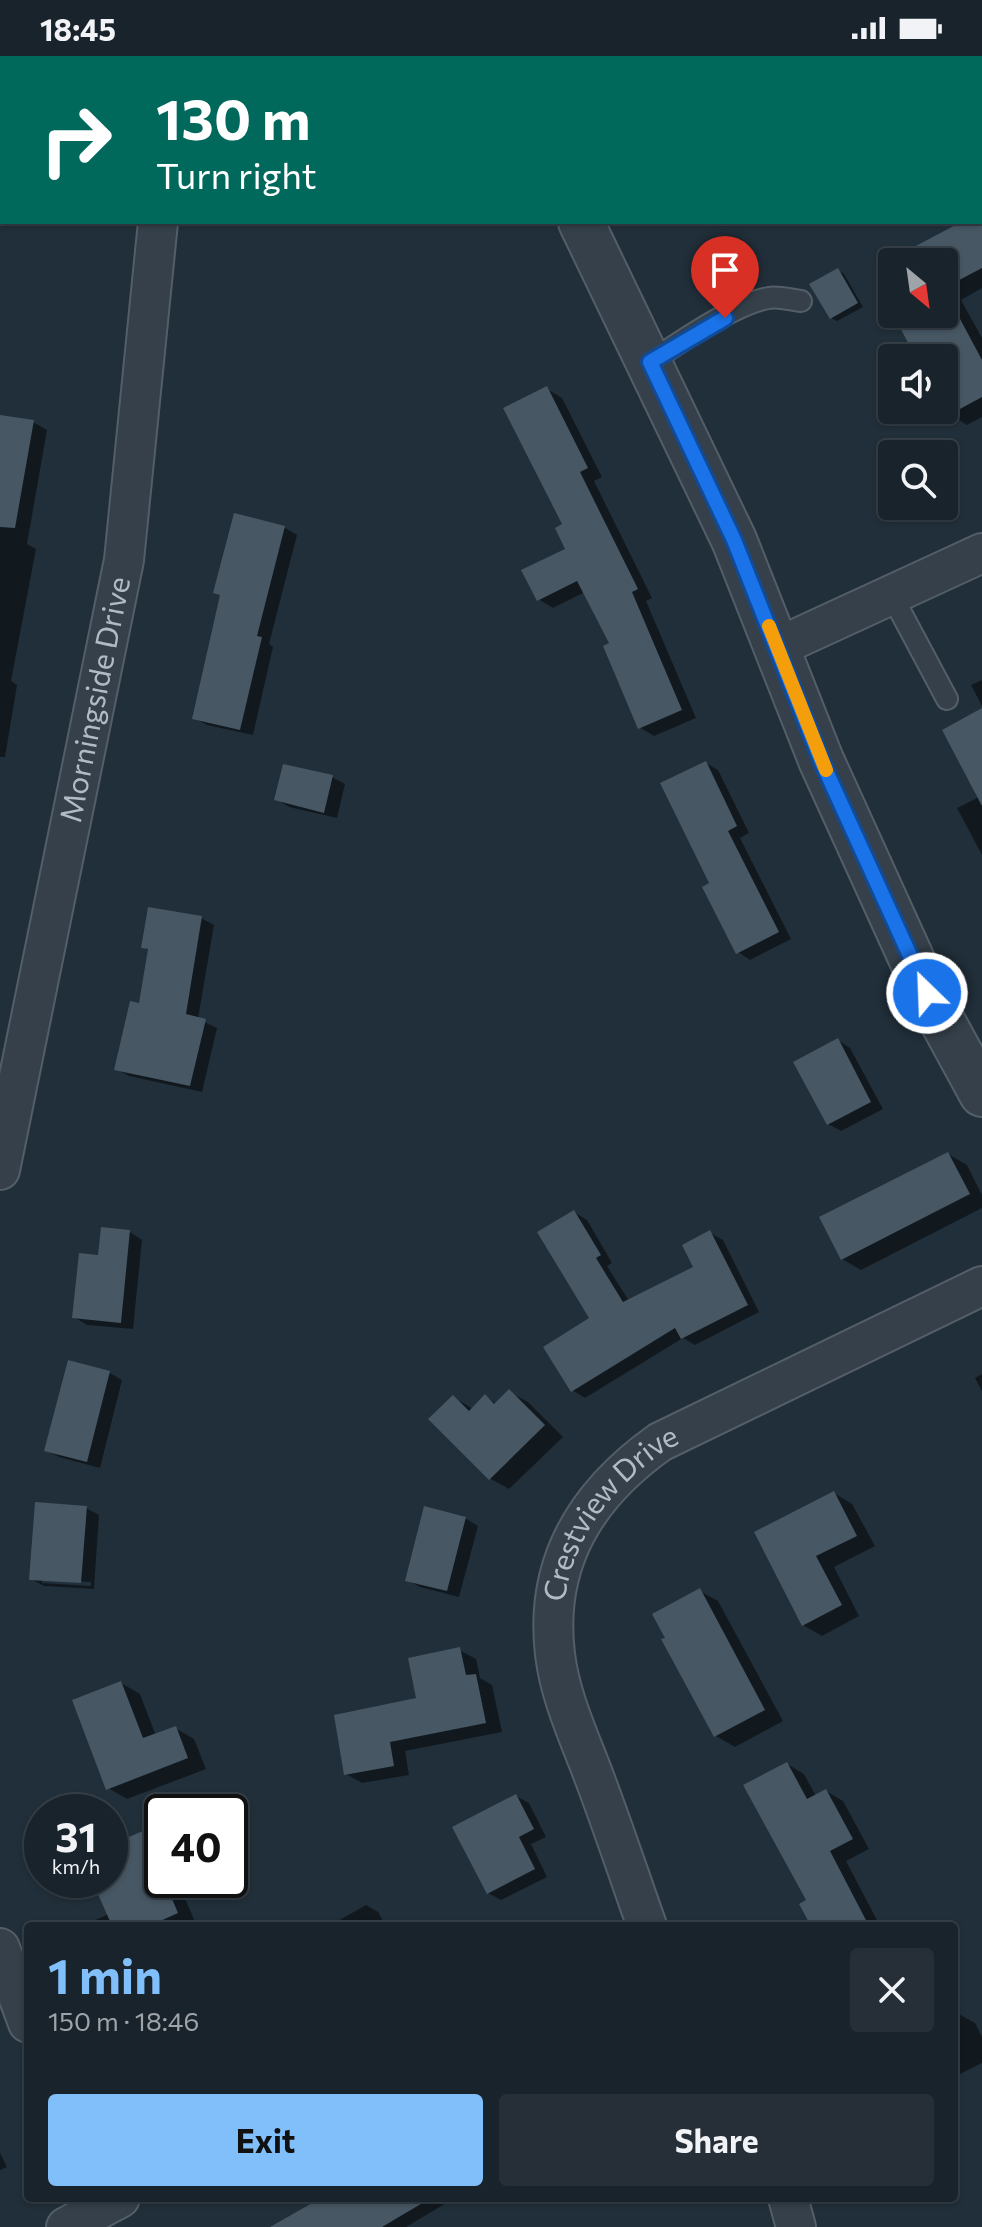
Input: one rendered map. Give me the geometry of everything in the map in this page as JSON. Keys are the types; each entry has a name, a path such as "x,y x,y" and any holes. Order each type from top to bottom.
{"street":[{"name":"Morningside Drive","path":"0,1170 124,560 158,224"},
{"path":"582,224 734,540 821,760 915,966 982,1094"},
{"path":"778,647 982,553"},
{"name":"Crestview Drive","path":"645,1922 564,1696 555,1655 555,1599 559,1572 574,1532 597,1497 626,1466 660,1442 982,1286"},
{"path":"0,1948 24,2012"},
{"path":"66,2227 106,2202"},
{"path":"789,2202 796,2227"}],"lane":[{"path":"650,362 749,305 770,297 801,301"},
{"path":"891,594 947,699"}],"building":[{"path":"957,224 982,224 982,268 958,281 958,248 915,248"},
{"path":"838,268 858,303 830,319 809,284"},
{"path":"958,315 982,360 982,397 958,410 958,344 909,344 900,328 958,328"},
{"path":"547,386 588,468 580,472 638,589 632,592 682,710 638,729 603,646 609,643 577,581 537,601 521,570 565,549 555,528 562,524 503,408"},
{"path":"0,415 34,420 15,528 0,527"},
{"path":"234,513 285,526 257,636 262,637 240,730 192,719 220,595 213,593"},
{"path":"982,708 982,806 942,730"},
{"path":"706,761 737,826 728,831 779,932 736,954 702,887 709,883 660,783"},
{"path":"283,764 333,775 324,813 274,800"},
{"path":"148,907 202,916 186,1014 206,1019 190,1086 114,1070 130,1001 139,1003 148,949 141,948"},
{"path":"838,1038 871,1102 827,1125 793,1062"},
{"path":"948,1152 970,1194 841,1260 819,1217"},
{"path":"574,1210 601,1255 596,1258 623,1302 693,1267 682,1245 710,1230 748,1305 681,1339 675,1328 571,1392 543,1347 589,1318 537,1232"},
{"path":"101,1227 130,1230 121,1323 72,1318 79,1253 98,1255"},
{"path":"68,1360 110,1371 87,1462 44,1451"},
{"path":"509,1389 545,1425 489,1480 428,1419 453,1395 469,1411 485,1394 494,1404"},
{"path":"834,1491 857,1536 816,1556 842,1605 802,1626 754,1532"},
{"path":"35,1502 87,1506 81,1583 29,1580"},
{"path":"424,1506 466,1517 447,1591 405,1581"},
{"path":"700,1588 765,1710 714,1737 661,1639 665,1638 652,1614"},
{"path":"460,1647 466,1675 476,1674 486,1723 390,1742 394,1766 344,1775 334,1715 416,1698 408,1658"},
{"path":"121,1681 143,1738 176,1726 188,1758 106,1790 72,1700"},
{"path":"787,1762 807,1799 826,1789 853,1839 830,1851 867,1922 809,1922 799,1904 806,1900 743,1785"},
{"path":"516,1794 534,1829 519,1837 535,1869 487,1894 452,1827"},
{"path":"143,1831 144,1898 172,1898 178,1913 158,1922 110,1922 100,1898 128,1898 128,1837"},
{"path":"314,2202 424,2202 382,2227 270,2227"}],"slow traffic":[{"path":"769,626 826,770"}],"route":[{"path":"725,318 650,362 734,540 821,760 927,993"}]}
